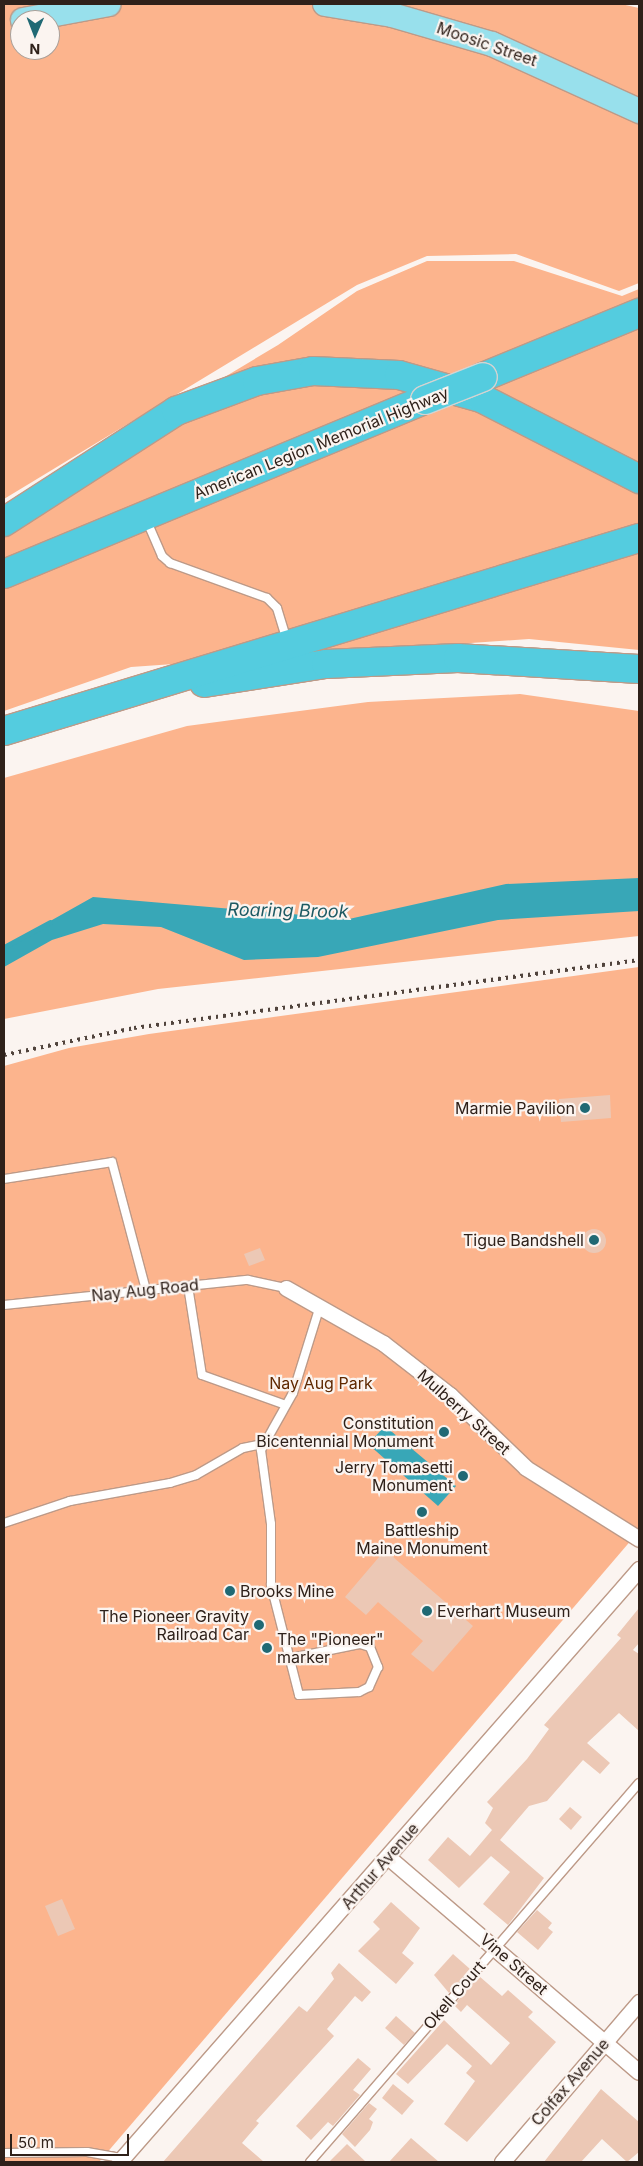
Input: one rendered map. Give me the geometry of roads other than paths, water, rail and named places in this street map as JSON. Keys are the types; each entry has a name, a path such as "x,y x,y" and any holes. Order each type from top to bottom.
{"highway":[{"name":"American Legion Memorial Highway","path":"4,574 639,313"},
{"path":"4,522 176,411 248,383 313,371 399,375 481,398 639,478"},
{"path":"4,730 287,642 639,538"},
{"path":"87,704 326,664 487,658 639,669"}],"main road":[{"path":"60,13 109,4"},
{"name":"Moosic Street","path":"325,4 392,15 492,44 639,111"}],"street":[{"name":"Mulberry Street","path":"286,1288 320,1306 417,1369 526,1468 639,1539"},
{"name":"Arthur Avenue","path":"123,2161 639,1569"},
{"name":"Vine Street","path":"388,1856 639,2072"},
{"name":"Colfax Avenue","path":"502,2162 639,2002"}],"lane":[{"path":"144,515 162,556 170,563 244,587 273,603 287,642"},
{"path":"4,1179 112,1162 146,1290"},
{"name":"Nay Aug Road","path":"4,1305 248,1280 286,1288"},
{"path":"188,1286 202,1375 286,1405"},
{"path":"291,1658 360,1644 370,1647 378,1667 369,1687 359,1692 299,1695 272,1585 271,1524 262,1444 286,1405 320,1306"},
{"path":"4,1523 70,1501 170,1483 206,1470 243,1448 262,1444"},
{"name":"Okell Court","path":"310,2162 639,1783"},
{"path":"4,2154 87,2152 123,2161"}],"water":[{"path":"639,878 639,911 498,920 318,957 244,960 161,927 103,924 52,940 4,967 4,947 93,897 349,919 506,884"},
{"path":"385,1426 456,1486 438,1506 368,1444"}],"waterway":[{"name":"Roaring Brook","path":"4,947 50,922"}],"railway":[{"path":"4,1055 134,1028 639,960"}],"place":[{"name":"Marmie Pavilion","path":"585,1108"},
{"name":"Tigue Bandshell","path":"594,1240"},
{"name":"Constitution Bicentennial Monument","path":"444,1432"},
{"name":"Jerry Tomasetti Monument","path":"463,1476"},
{"name":"Battleship Maine Monument","path":"422,1512"},
{"name":"Brooks Mine","path":"230,1591"},
{"name":"Everhart Museum","path":"427,1611"},
{"name":"The Pioneer Gravity Railroad Car","path":"259,1625"},
{"name":"The \"Pioneer\" marker","path":"267,1648"}],"park label":[{"name":"Nay Aug Park","path":"321,1383"}]}
